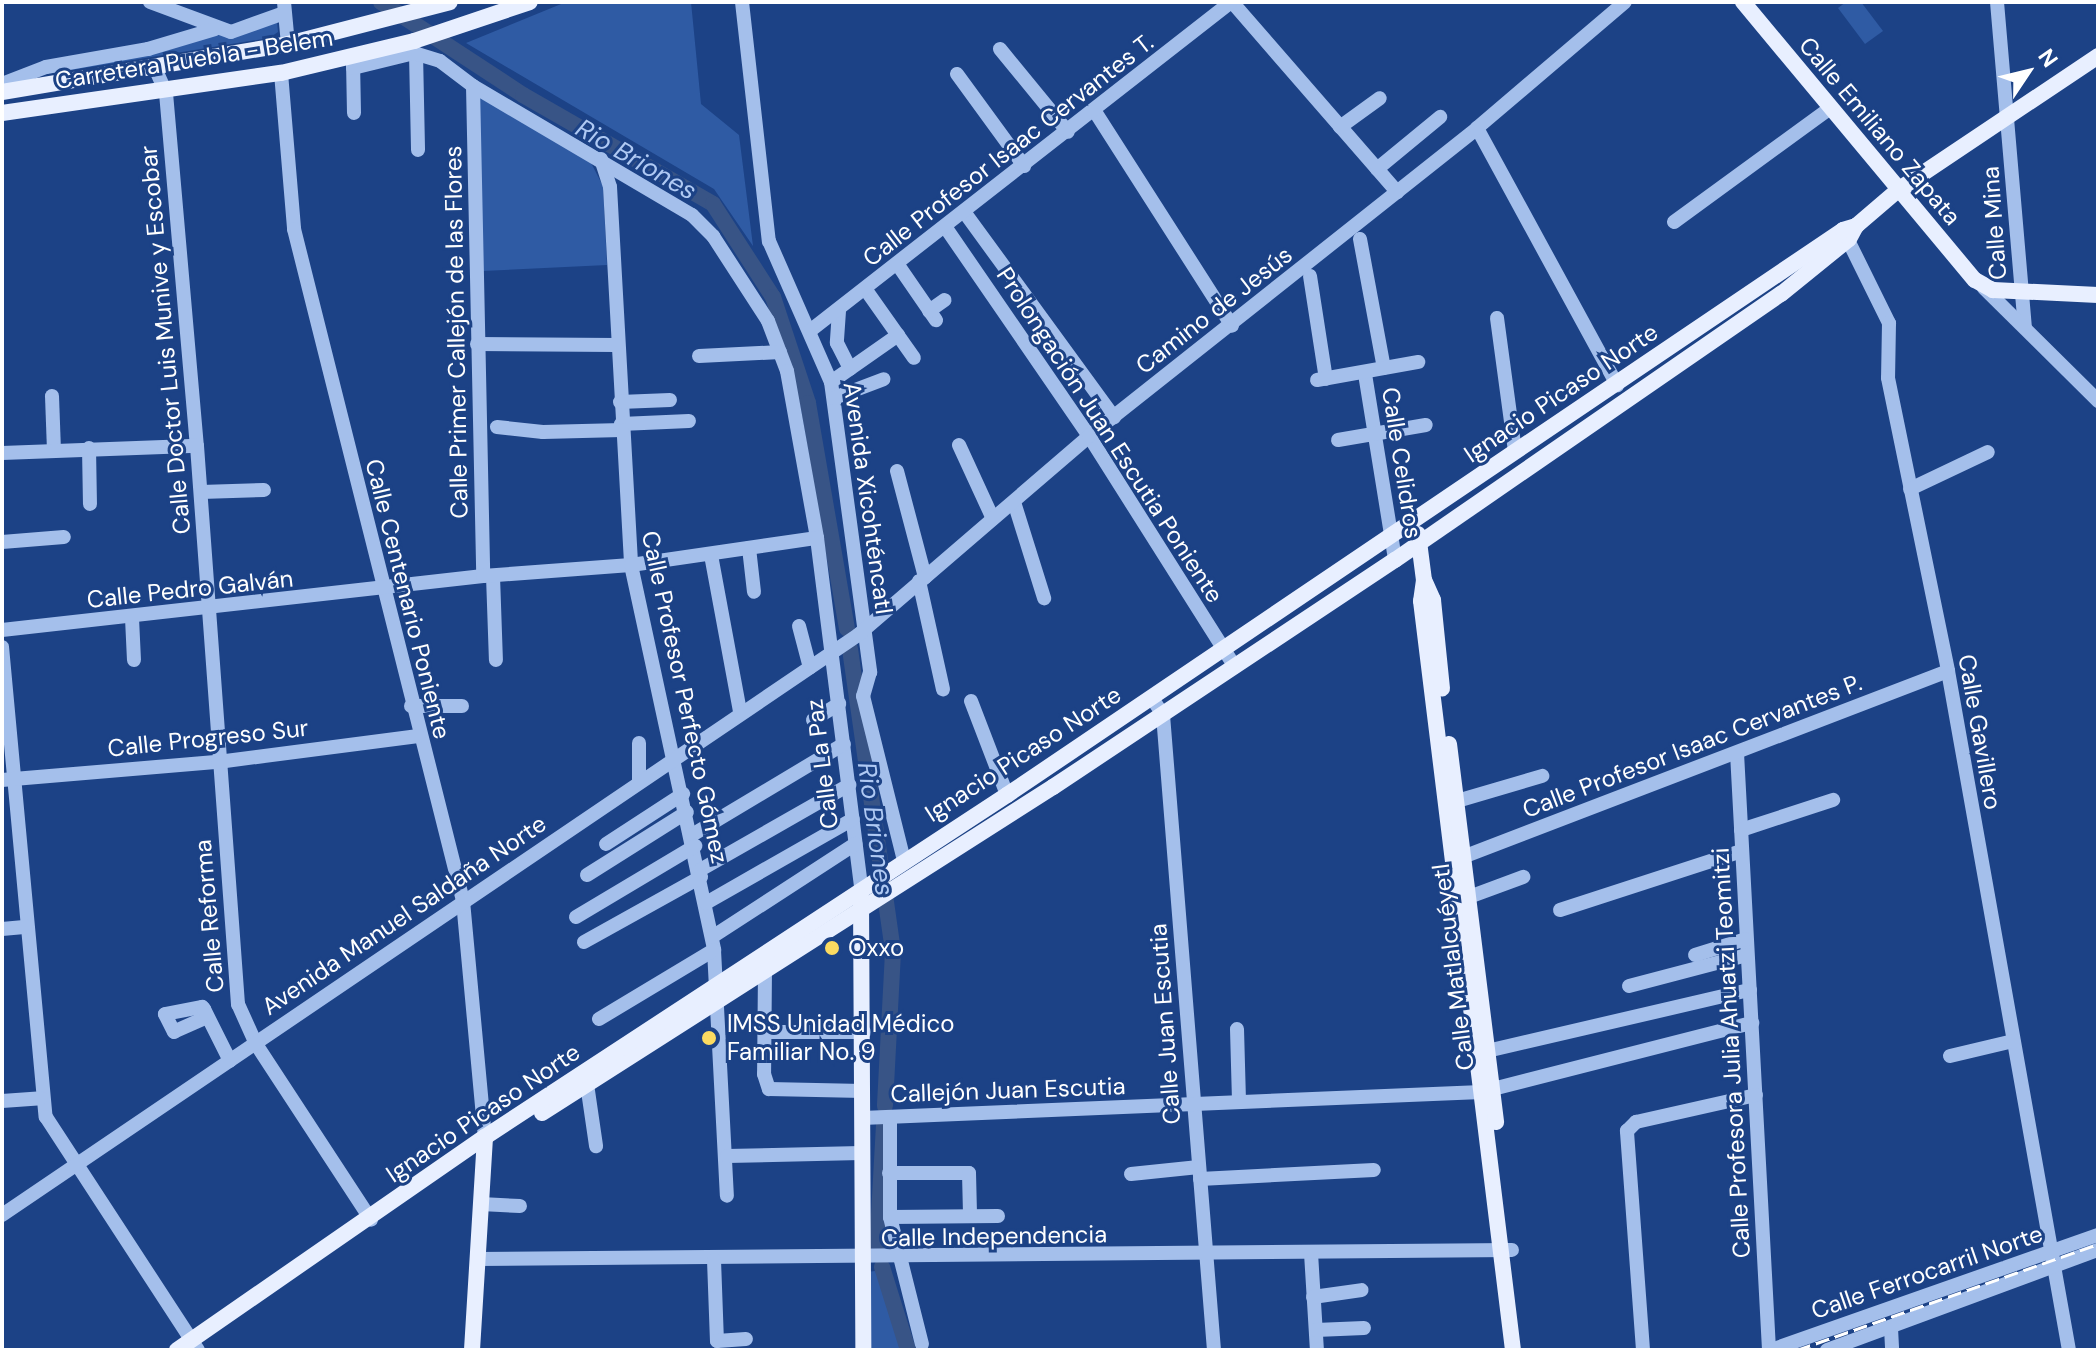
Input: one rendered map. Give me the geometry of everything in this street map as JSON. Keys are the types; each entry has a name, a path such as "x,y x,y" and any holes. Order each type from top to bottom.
{"main road":[{"name":"Carretera Puebla - Belem","path":"2,92 288,44 450,2"},
{"name":"Carretera Puebla - Belem","path":"2,116 353,62 415,47 445,31 530,2"},
{"name":"Calle Emiliano Zapata","path":"1743,2 1829,109 1984,288"},
{"name":"Ignacio Picaso Norte","path":"188,1347 371,1220 719,991 765,968 1163,715 1395,560 1781,294 1898,190 2098,56"},
{"path":"196,61 185,75 199,88"},
{"path":"145,95 153,82 149,69"},
{"path":"2,100 59,84"},
{"name":"Ignacio Picaso Norte","path":"485,1144 587,1084 868,883 1007,795 1515,452 1849,232"},
{"path":"1984,288 2098,295"},
{"name":"Calle Matlalcuéyetl","path":"1416,520 1424,580 1421,601 1522,1350"},
{"name":"Calle Matlalcuéyetl","path":"1424,580 1433,600 1457,801 1458,859 1469,897 1487,1051 1486,1091"},
{"name":"Calle La Paz","path":"863,1350 859,1260 864,1032 862,905 868,883"},
{"path":"472,1350 485,1144"},
{"name":"Calle Matlalcuéyetl","path":"1507,1250 1513,1350"}],"street":[{"path":"150,2 173,7 215,29 231,32 284,8 288,44"},
{"name":"Avenida Xicohténcatl","path":"742,2 769,241 811,330 834,398 870,672 863,696 900,863"},
{"path":"1232,2 1397,192"},
{"name":"Calle Profesor Isaac Cervantes T.","path":"811,330 946,228 1232,2"},
{"name":"Camino de Jesús","path":"832,654 865,630 1089,436 1232,326 1477,128 1625,2"},
{"name":"Calle Mina","path":"1997,2 2025,327"},
{"path":"2,84 46,67 148,49 215,29"},
{"path":"415,47 418,150"},
{"name":"Calle La Paz","path":"415,47 473,86 692,215 713,236 768,321 780,352 817,538 855,844 868,883"},
{"path":"1000,49 1068,132"},
{"path":"353,62 354,113"},
{"name":"Calle Doctor Luis Munive y Escobar","path":"149,69 166,93 201,492 218,762"},
{"name":"Calle Centenario Poniente","path":"281,73 294,229 418,736 463,901 485,1144"},
{"path":"957,74 1024,166"},
{"name":"Calle Primer Callejón de las Flores","path":"473,86 477,344 488,576 496,660"},
{"path":"1340,127 1380,98"},
{"path":"1674,222 1829,109"},
{"path":"1094,110 1232,326"},
{"path":"1377,169 1440,117"},
{"path":"1477,128 1617,385"},
{"name":"Calle Profesor Perfecto Gómez","path":"601,159 610,187 616,345 631,565 701,874 713,943 719,991 727,1196"},
{"path":"965,213 1114,417"},
{"name":"Prolongación Juan Escutia Poniente","path":"946,228 1089,436 1235,667"},
{"name":"Calle Gavillero","path":"1849,232 1889,323 1888,378 1948,671 2069,1350"},
{"path":"1360,239 1384,368"},
{"path":"898,265 933,315 945,300"},
{"path":"1310,276 1321,380 1418,362"},
{"path":"1984,288 2098,401"},
{"path":"866,290 914,358"},
{"path":"839,311 837,343 850,369"},
{"path":"1497,318 1515,452"},
{"path":"831,382 898,335"},
{"path":"477,344 616,345"},
{"path":"699,356 780,352"},
{"name":"Calle Celidros","path":"1365,374 1395,560"},
{"path":"834,398 884,379"},
{"path":"52,396 54,450"},
{"path":"620,402 670,400"},
{"path":"497,427 543,432 689,421"},
{"path":"1338,440 1426,425"},
{"path":"959,445 993,519"},
{"path":"2,453 197,446"},
{"path":"89,448 90,504"},
{"path":"1910,489 1988,452"},
{"path":"897,471 943,689"},
{"path":"201,492 264,490"},
{"path":"1014,502 1044,598"},
{"path":"2,542 64,537"},
{"name":"Calle Pedro Galván","path":"2,630 210,610 488,576 631,565 817,538"},
{"path":"749,548 754,592"},
{"path":"711,555 740,712"},
{"path":"132,618 134,660"},
{"path":"799,626 810,668"},
{"path":"2,647 9,779 27,927 41,1098 46,1117 188,1347"},
{"name":"Avenida Manuel Saldaña Norte","path":"2,1215 740,712 832,654"},
{"name":"Calle Profesor Isaac Cervantes P.","path":"1458,859 1948,671"},
{"name":"Calle Juan Escutia","path":"1152,698 1163,715 1214,1350"},
{"path":"971,701 1007,795"},
{"path":"813,720 839,704"},
{"path":"411,706 462,706"},
{"name":"Calle Progreso Sur","path":"9,779 218,762 418,736"},
{"path":"639,743 639,781"},
{"path":"576,917 844,744"},
{"name":"Calle Profesora Julia Ahuatzi Teomitzi","path":"1737,753 1770,1350"},
{"name":"Calle Reforma","path":"218,762 238,1004 256,1044 371,1220"},
{"path":"1457,801 1542,776"},
{"path":"584,942 849,785"},
{"path":"606,844 683,794"},
{"path":"1741,830 1833,800"},
{"path":"587,875 687,812"},
{"path":"706,903 853,819"},
{"path":"599,1019 855,844"},
{"path":"1560,910 1742,851"},
{"path":"1469,897 1523,877"},
{"path":"2,929 27,927"},
{"path":"1695,955 1746,939"},
{"path":"1629,986 1747,955"},
{"path":"765,968 764,1032 769,1089 863,1091"},
{"path":"1487,1051 1750,990"},
{"path":"207,1017 230,1061"},
{"name":"Callejón Juan Escutia","path":"862,1118 1486,1091 1752,1023"},
{"path":"1237,1029 1239,1102"},
{"path":"764,1032 864,1032"},
{"path":"1950,1056 2013,1041"},
{"path":"587,1084 596,1146"},
{"path":"1643,1350 1627,1131 1636,1122 1756,1095"},
{"path":"2,1101 41,1098"},
{"path":"890,1117 890,1217 897,1259 922,1344"},
{"path":"727,1156 861,1153"},
{"path":"1131,1174 1374,1170"},
{"path":"889,1173 969,1173 970,1214"},
{"path":"481,1204 520,1206"},
{"path":"890,1217 998,1216"},
{"name":"Calle Ferrocarril Norte","path":"1770,1350 2053,1259 2098,1235"},
{"name":"Calle Independencia","path":"477,1259 859,1260 1507,1250"},
{"path":"1827,1350 1891,1328 2053,1259 2098,1250"},
{"path":"1311,1253 1317,1350"},
{"path":"714,1260 717,1341 746,1339"},
{"path":"1313,1297 1362,1290"},
{"path":"1316,1330 1364,1328"},
{"path":"1891,1328 1892,1350"}],"shaded area":[{"path":"566,2 691,2 701,104 739,135 753,246 714,189 466,43"},
{"path":"1846,2 1861,2 1883,31 1865,44 1838,8"},
{"path":"277,22 278,32 269,38 16,79"},
{"path":"479,94 589,159 603,186 607,265 482,271"},
{"path":"883,1270 908,1350 869,1350 867,1272"}],"waterway":[{"name":"Rio Briones","path":"381,2 523,95 713,204 773,297 808,403 847,629"},
{"name":"Rio Briones","path":"850,649 893,952 885,1106"},
{"name":"Rio Briones","path":"877,1250 884,1126"},
{"name":"Rio Briones","path":"882,1267 908,1350"}],"railway":[{"path":"1797,1350 2098,1244"}],"place":[{"name":"Oxxo","path":"832,948"},
{"name":"IMSS Unidad Médico Familiar No. 9","path":"709,1038"}]}
